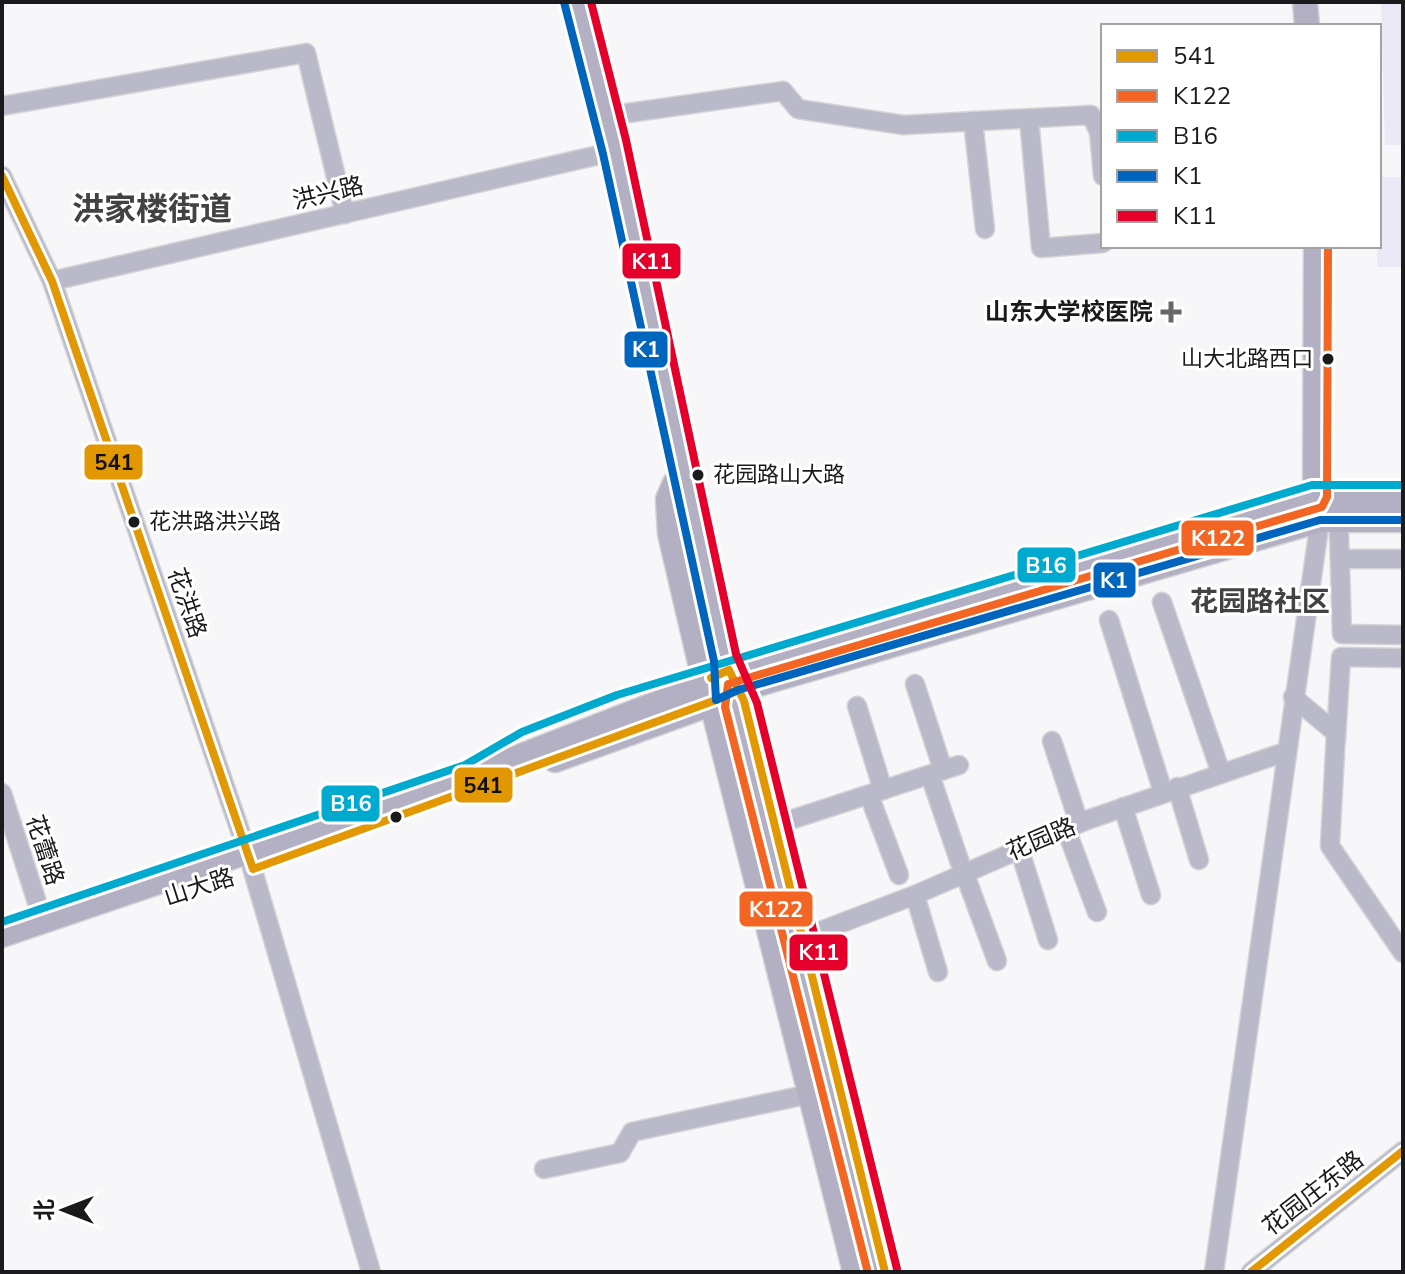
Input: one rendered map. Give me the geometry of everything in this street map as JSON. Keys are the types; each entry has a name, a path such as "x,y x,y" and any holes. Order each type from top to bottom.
{"main road":[{"path":"564,2 610,153 714,684 714,713 855,1272"},
{"path":"579,2 607,116 610,153 714,684 775,825 885,1272"},
{"path":"1298,2 1300,24"},
{"path":"1305,2 1307,24"},
{"path":"1318,248 1324,511"},
{"name":"山大路","path":"2,935 250,862 714,684 1324,511 1403,497"},
{"name":"山大路","path":"1324,511 1403,520"},
{"name":"山大路","path":"2,951 250,862 714,684"}],"street":[{"path":"2,106 306,53 345,214"},
{"path":"607,116 783,91 798,109 903,125 1091,115 1099,132 1101,154"},
{"path":"1029,119 1041,248 1101,243"},
{"path":"973,121 985,229"},
{"name":"洪兴路","path":"52,281 610,153"},
{"name":"花洪路","path":"2,176 52,281 250,862 371,1272"},
{"path":"1324,511 1340,559 1342,634 1403,635"},
{"path":"1214,1272 1285,752 1324,511"},
{"path":"1340,559 1403,559"},
{"path":"1162,602 1221,773"},
{"path":"1109,620 1199,860"},
{"path":"1403,658 1341,657 1330,846 1403,953"},
{"path":"915,684 944,770 962,867 997,961"},
{"path":"1293,697 1336,733"},
{"path":"857,706 899,875"},
{"path":"1052,741 1097,912"},
{"name":"花园路","path":"802,938 915,895 962,867 1170,789 1285,752"},
{"path":"775,825 944,770"},
{"name":"花蕾路","path":"2,793 43,921"},
{"path":"1123,807 1151,895"},
{"path":"1019,848 1048,940"},
{"path":"915,895 938,972"},
{"path":"544,1169 620,1153 632,1132 810,1094"},
{"name":"花园庄东路","path":"1251,1272 1403,1151"}],"shaded area":[{"path":"1381,2 1403,2 1403,145 1385,145"},
{"path":"1381,177 1403,177 1403,267 1377,267 1377,248 1381,248"}],"transit line":[{"name":"K1","path":"564,2 603,154 714,661 716,700 738,690 1320,520 1403,520"},
{"name":"K11","path":"591,2 626,140 736,654 757,703 897,1269"},
{"name":"541","path":"2,176 52,281 253,869 716,700"},
{"name":"K122","path":"867,1269 725,707 728,684 1322,507 1327,497 1328,248"},
{"name":"B16","path":"2,922 465,765 522,732 617,695 1312,485 1403,485"},
{"name":"541","path":"711,678 729,670 744,701 885,1272"},
{"name":"541","path":"1251,1272 1403,1151"}],"place":[{"name":"山东大学校医院","path":"1171,312"},
{"name":"山大北路西口","path":"1328,359"},
{"name":"花园路山大路","path":"698,475"},
{"name":"花洪路洪兴路","path":"134,522"}],"district":[{"name":"洪家楼街道","path":"152,209"},
{"name":"花园路社区","path":"1260,602"}]}
